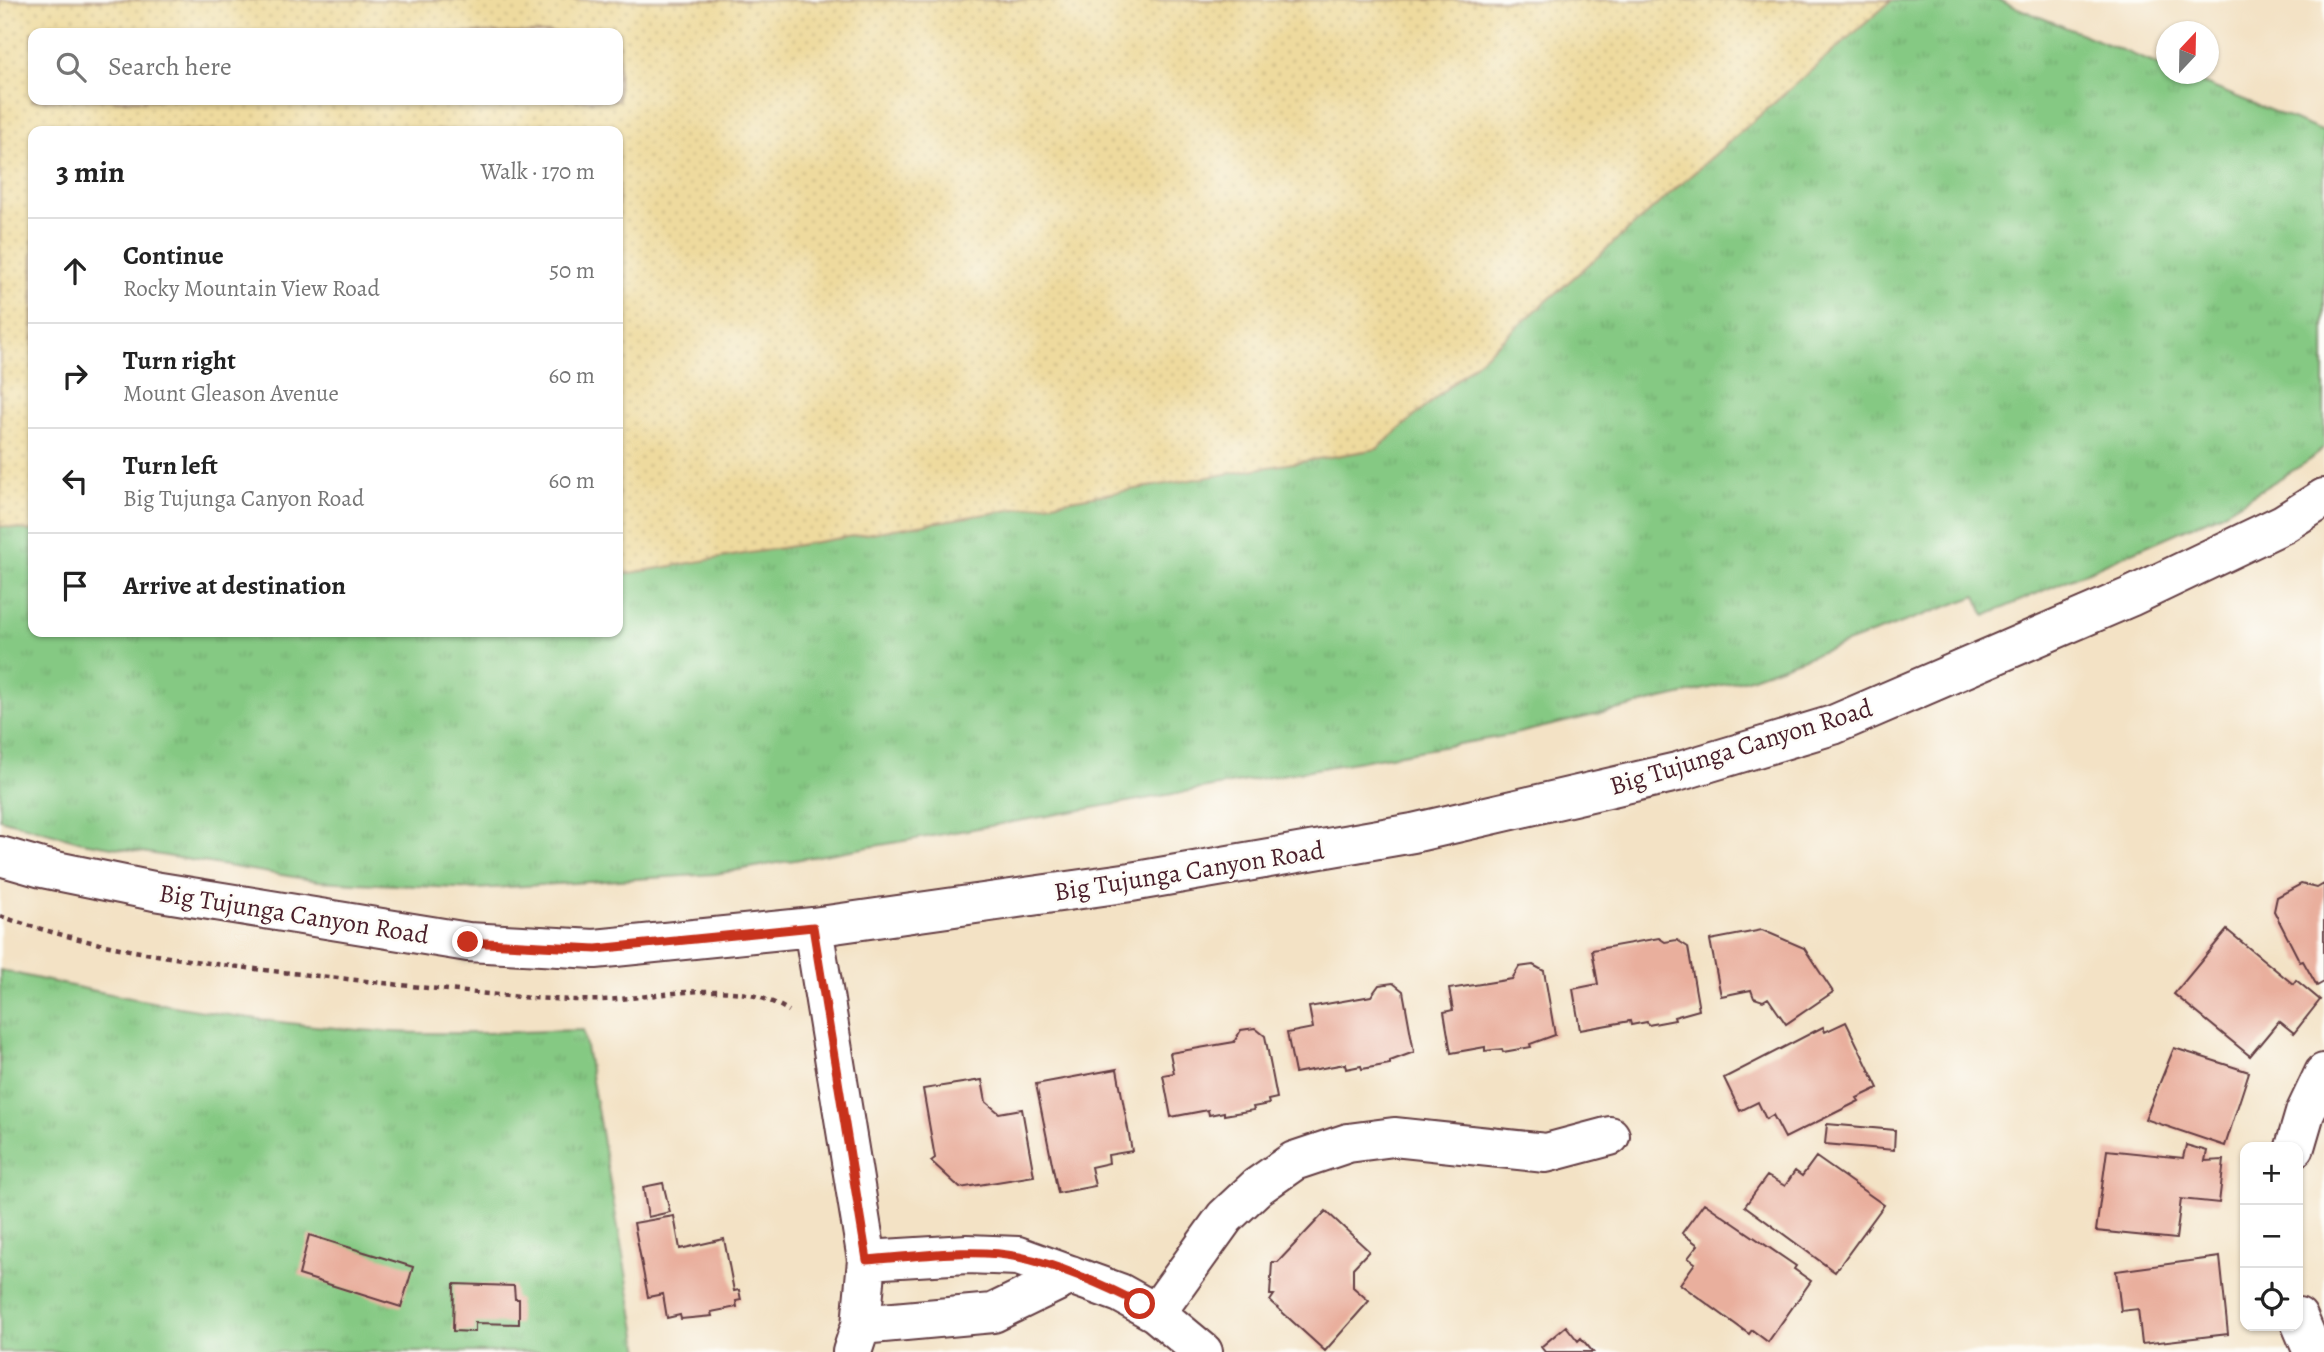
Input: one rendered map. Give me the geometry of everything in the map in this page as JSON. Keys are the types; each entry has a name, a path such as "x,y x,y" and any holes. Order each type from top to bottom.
{"street":[{"name":"Big Tujunga Canyon Road","path":"0,856 42,869 154,891 468,942 596,949 813,927 1131,883 1413,833 1677,772 1833,725 1986,662 2259,535 2324,498"},
{"path":"813,927 867,1260 856,1338 993,1312 1071,1275"},
{"path":"2296,1142 2305,1113 2324,1073"},
{"path":"1156,1314 1225,1217 1257,1187 1294,1161 1348,1143 1394,1137 1546,1153 1610,1136"},
{"path":"867,1260 967,1254 1018,1256 1120,1293 1156,1314 1203,1352"},
{"path":"2303,1329 2313,1352"}],"path":[{"path":"0,916 45,932 138,954 264,971 534,998 602,1000 705,991 742,993 776,1002 829,1031"}],"green space":[{"path":"0,0 1998,0 2156,64 2156,84 2205,84 2324,132 2324,448 2307,462 2222,513 1985,616 1976,596 1747,679 1510,735 715,874 476,889 318,881 82,842 0,819"},
{"path":"0,970 146,1001 293,1024 416,1033 583,1030 640,1352 0,1352"}],"sand":[{"path":"0,0 1892,0 1377,449 623,574 623,126 28,126 28,530 0,526"}],"building":[{"path":"2301,884 2317,888 2324,884 2324,982 2317,986 2303,961 2300,962 2274,911 2277,897"},
{"path":"1762,930 1804,948 1833,992 1786,1024 1768,998 1763,1001 1754,998 1751,990 1721,996 1710,940"},
{"path":"2227,930 2293,984 2296,980 2320,1000 2294,1033 2279,1021 2250,1056 2174,994"},
{"path":"1659,938 1665,942 1677,940 1688,947 1699,1010 1674,1017 1675,1020 1648,1025 1647,1022 1631,1025 1630,1021 1580,1030 1573,989 1598,984 1592,950"},
{"path":"1533,965 1544,971 1555,1035 1530,1044 1531,1047 1503,1052 1502,1049 1485,1051 1485,1047 1451,1053 1444,1012 1453,1010 1449,989 1512,979 1519,967"},
{"path":"1393,983 1403,991 1414,1052 1390,1061 1390,1064 1362,1069 1361,1066 1346,1069 1345,1064 1295,1073 1287,1033 1313,1028 1309,1007 1371,996 1379,985"},
{"path":"1846,1022 1878,1088 1857,1098 1859,1101 1785,1138 1773,1115 1766,1119 1758,1102 1740,1111 1724,1078 1823,1027 1825,1032"},
{"path":"1255,1028 1265,1036 1277,1098 1268,1100 1269,1104 1253,1107 1254,1110 1209,1115 1208,1110 1171,1117 1163,1075 1174,1073 1170,1053 1234,1042 1241,1030"},
{"path":"2174,1048 2249,1072 2225,1146 2145,1119"},
{"path":"1117,1069 1132,1151 1108,1155 1109,1163 1091,1167 1095,1186 1058,1193 1036,1084"},
{"path":"982,1080 986,1102 999,1113 1022,1109 1034,1176 960,1188 931,1161 935,1158 923,1089"},
{"path":"1827,1124 1895,1130 1894,1150 1825,1144"},
{"path":"2186,1145 2207,1151 2205,1161 2224,1160 2219,1203 2181,1199 2176,1239 2096,1231 2107,1150 2183,1158"},
{"path":"1816,1157 1884,1205 1835,1272 1745,1206 1767,1176 1785,1186 1795,1171 1802,1176"},
{"path":"663,1183 670,1212 648,1217 643,1187"},
{"path":"1704,1203 1796,1266 1794,1269 1811,1281 1768,1342 1752,1330 1749,1334 1680,1284 1695,1263 1688,1258 1698,1245 1682,1233"},
{"path":"1326,1211 1369,1251 1353,1268 1353,1287 1369,1301 1325,1351 1270,1301 1274,1295 1270,1295 1272,1262 1278,1262"},
{"path":"674,1216 680,1249 724,1239 734,1291 739,1290 741,1300 736,1301 737,1307 711,1312 712,1316 681,1319 680,1315 667,1318 663,1294 648,1297 634,1223"},
{"path":"309,1235 413,1267 401,1307 299,1275"},
{"path":"2220,1257 2228,1334 2142,1344 2138,1309 2121,1311 2116,1271"},
{"path":"454,1284 514,1286 515,1299 519,1299 519,1324 475,1323 475,1332 453,1331"},
{"path":"1566,1326 1578,1341 1581,1338 1593,1352 1545,1352 1541,1347"}],"route":[{"path":"468,942 596,949 722,939 813,927 867,1260 967,1254 1018,1256 1096,1283 1140,1304"}]}
